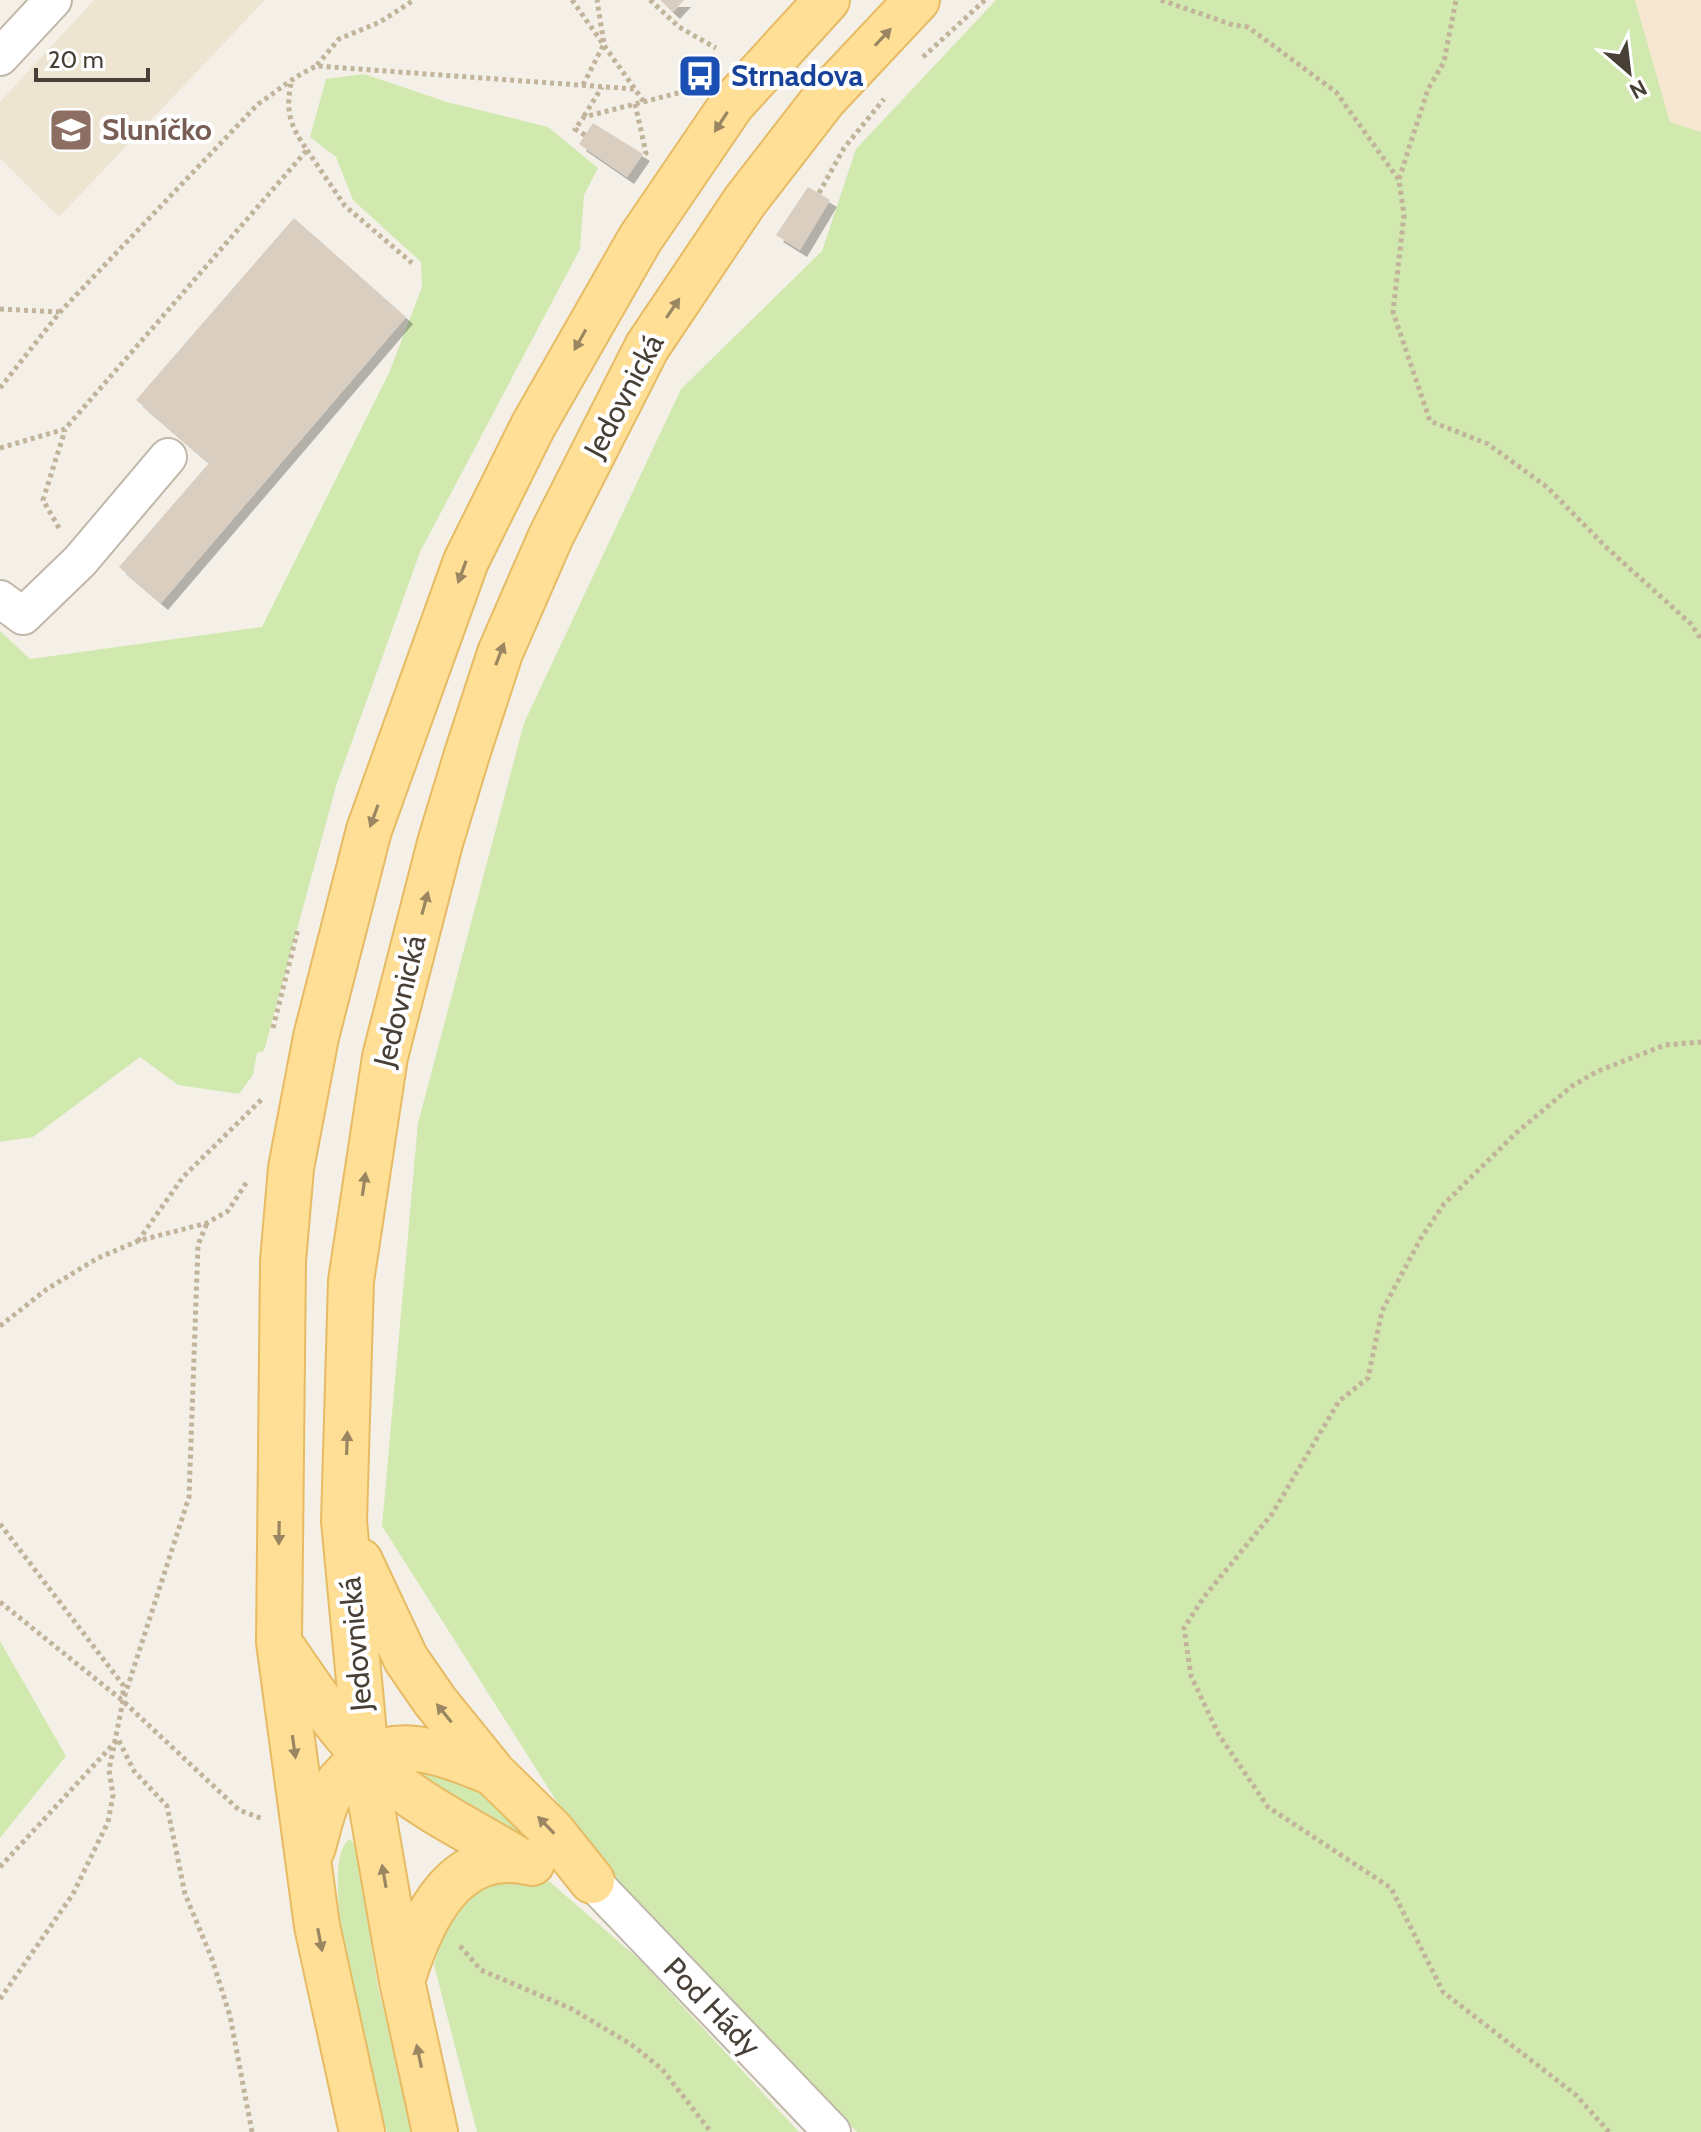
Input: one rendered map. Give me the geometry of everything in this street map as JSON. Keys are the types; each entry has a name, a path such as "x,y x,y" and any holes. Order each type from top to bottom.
{"main road":[{"path":"362,2132 346,2069 308,1863 279,1642 283,1261 291,1168 316,1037 369,830 466,561 533,426 640,239 732,104 827,0"},
{"name":"Jedovnická","path":"435,2132 402,1981 366,1757 344,1521 351,1281 385,1057 440,843 500,653 551,536 647,347 754,189 824,99 917,0"},
{"path":"344,1521 406,1659 494,1774 552,1831 592,1881"},
{"path":"279,1642 315,1697 366,1757 402,1789 517,1859 592,1881"},
{"path":"308,1863 331,1792 366,1757 390,1747 422,1748 450,1755 494,1774"},
{"path":"402,1981 419,1929 450,1885 474,1868 492,1861 517,1859"}],"street":[{"path":"0,57 53,0"},
{"path":"0,599 23,616 80,561 168,457"},
{"name":"Pod Hády","path":"592,1881 832,2132"}],"path":[{"path":"317,66 339,39 380,22 414,0"},
{"path":"572,0 644,102"},
{"path":"583,85 604,44 597,0"},
{"path":"650,0 679,27 716,48"},
{"path":"916,65 985,0"},
{"path":"1161,0 1233,25 1248,27 1336,92 1399,180"},
{"path":"1456,0 1444,62 1428,89 1399,180 1404,215 1393,312 1430,421 1488,444 1547,487 1607,548 1691,624 1701,639"},
{"path":"0,388 60,312 258,104 291,83 298,74 317,66 634,89"},
{"path":"291,83 286,107 293,131 345,206 412,263"},
{"path":"585,135 575,129 602,86"},
{"path":"584,117 686,91"},
{"path":"819,193 844,148 888,95"},
{"path":"635,104 646,153"},
{"path":"80,561 43,500 65,429 307,150"},
{"path":"0,309 60,312"},
{"path":"0,448 65,429"},
{"path":"1609,2132 1576,2095 1443,1992 1391,1888 1268,1807 1219,1735 1191,1676 1184,1628 1204,1597 1272,1514 1339,1401 1368,1378 1382,1311 1421,1238 1444,1204 1516,1133 1572,1086 1598,1071 1665,1045 1701,1042"},
{"path":"138,1241 191,1168 262,1099"},
{"path":"123,1701 189,1497 198,1245 207,1223"},
{"path":"0,1524 123,1685 118,1739 109,1770 113,1795 108,1822 73,1894 0,1999"},
{"path":"0,1602 123,1701 239,1810 264,1819 303,1812"},
{"path":"0,1867 118,1739"},
{"path":"118,1739 134,1771 167,1806 185,1894 230,2016 252,2132"},
{"path":"434,1909 441,1924 481,1970 572,2009 662,2069 711,2132"}],"shaded area":[{"name":"Sluníčko","path":"94,0 265,0 59,217 0,158 0,102"},
{"path":"1635,0 1701,0 1701,132 1670,123"}],"green space":[{"path":"996,0 1635,0 1670,122 1701,132 1701,2132 857,2132 585,1846 382,1526 418,1123 524,723 681,389 822,251 856,149"},
{"path":"364,74 447,102 548,127 598,168 584,195 580,249 420,552 336,786 264,1051 257,1053 253,1075 239,1094 178,1085 140,1057 33,1137 0,1142 0,631 30,659 262,627 389,373 422,287 421,262 353,200 336,157 310,137 326,79"},
{"path":"0,1641 66,1756 0,1838"},
{"path":"440,1763 499,1804 543,1851 422,1778 421,1769"},
{"path":"350,1839 356,1846 378,1987 413,2132 387,2132 360,2026 342,1931 338,1889 340,1857"},
{"path":"512,1874 550,1882 641,1961 799,2132 477,2132 434,1965 448,1915 459,1896"}],"building":[{"path":"660,0 684,0 673,12"},
{"path":"593,123 643,154 627,177 579,144"},
{"path":"808,187 830,200 800,250 776,235"},
{"path":"294,218 406,317 161,603 119,567 209,463 136,400"}],"place":[{"name":"Strnadova","path":"700,76"},
{"name":"Sluníčko","path":"71,130"}]}
